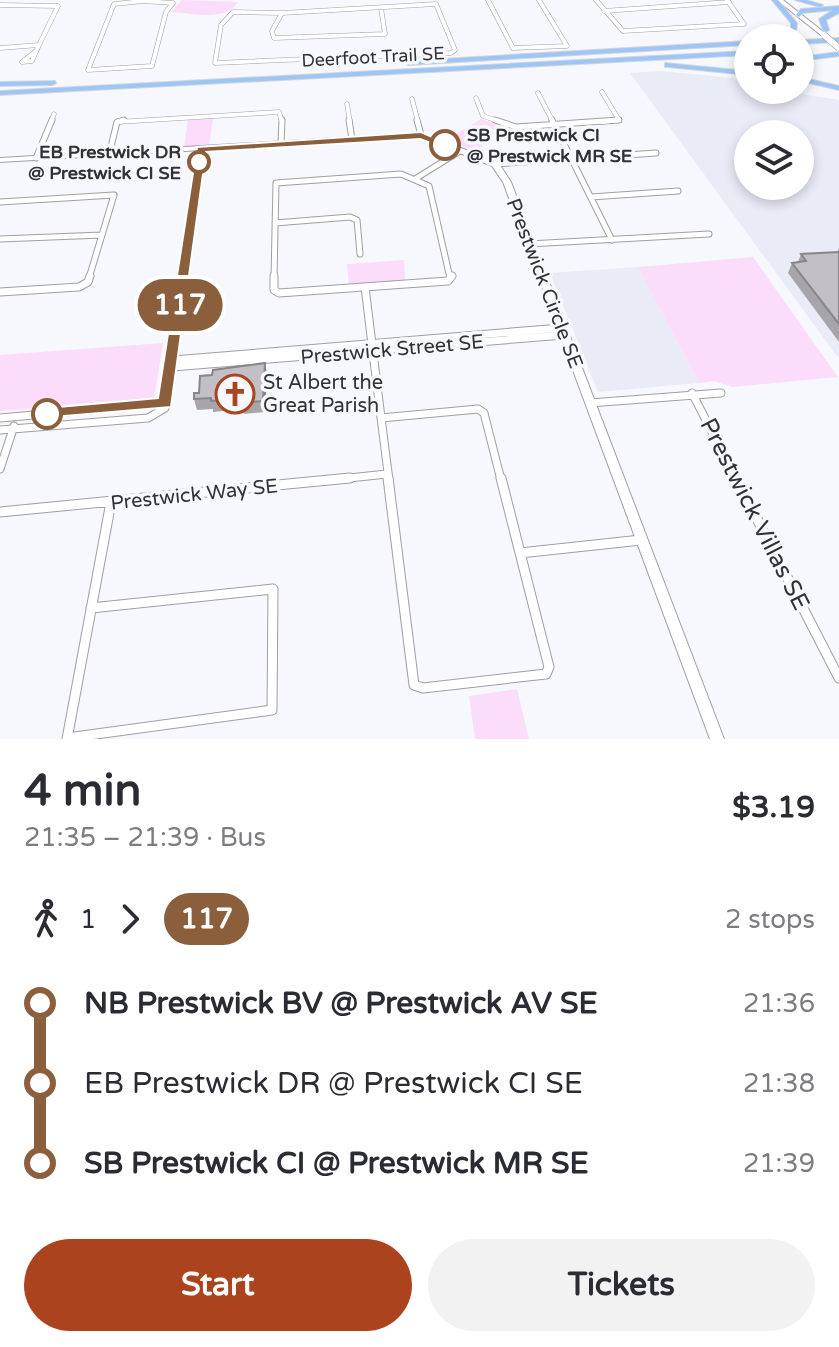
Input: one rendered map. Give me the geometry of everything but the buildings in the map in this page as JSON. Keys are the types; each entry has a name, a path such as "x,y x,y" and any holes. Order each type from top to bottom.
{"highway":[{"path":"778,0 794,24"},
{"path":"798,0 839,9"},
{"path":"800,13 839,9"},
{"path":"835,42 822,19 839,9"},
{"path":"814,44 835,42"},
{"path":"814,52 835,42"},
{"path":"332,70 734,48"},
{"name":"Deerfoot Trail SE","path":"0,91 734,48"},
{"name":"Deerfoot Trail SE","path":"0,91 186,88 229,81 734,48"},
{"path":"465,68 511,71 684,65 734,71"},
{"path":"814,85 839,91"},
{"path":"814,87 839,91"}],"street":[{"path":"327,0 331,10"},
{"path":"331,10 333,0"},
{"path":"488,0 513,48 567,46 539,0"},
{"path":"596,0 604,11 623,31 744,24 728,1 604,11"},
{"path":"674,0 679,7"},
{"path":"778,0 800,13"},
{"path":"788,0 835,42"},
{"path":"143,1 173,3 166,12 152,66 88,70 114,4 143,1"},
{"path":"0,5 16,2 58,6 38,48 0,48"},
{"path":"436,4 455,50 215,63 221,25 228,14 331,10 436,4"},
{"path":"282,13 272,31 274,38 385,34 381,8"},
{"path":"476,98 483,116 510,126 619,120 602,92"},
{"path":"538,93 612,240"},
{"path":"412,99 421,135"},
{"path":"347,104 352,139"},
{"path":"109,155 117,122 121,120 279,112 282,114 281,143"},
{"path":"36,158 54,114"},
{"path":"0,160 421,135 495,164 656,153"},
{"path":"0,430 148,418 162,412 172,363 201,149"},
{"path":"415,179 460,151"},
{"name":"Prestwick Circle SE","path":"495,164 507,182 717,739"},
{"path":"401,174 429,186 452,276 448,281 279,293 274,290 275,223 274,185 277,182 401,174"},
{"path":"591,197 678,191"},
{"path":"0,202 114,195 88,282 79,287 0,292"},
{"path":"275,223 350,217 357,220 360,254"},
{"path":"529,244 709,234"},
{"path":"0,239 102,235"},
{"path":"365,287 387,474 414,685 423,688 546,674 549,667 484,413 478,409 381,418"},
{"name":"Prestwick Street SE","path":"172,363 562,331"},
{"name":"Prestwick Villas SE","path":"692,393 839,678"},
{"name":"Prestwick Villas SE","path":"590,403 721,393"},
{"path":"0,418 166,403"},
{"path":"0,469 17,417"},
{"name":"Prestwick Way SE","path":"0,512 387,474"},
{"path":"91,608 273,589 272,710 67,738 91,608 111,502"},
{"path":"520,553 641,540"}],"shaded area":[{"path":"182,0 238,2 233,8 217,14 171,12"},
{"path":"660,71 734,78 734,104 814,104 814,96 839,100 839,359 630,73"},
{"path":"213,119 209,146 184,148 188,120"},
{"path":"481,119 507,128 476,151 446,140"},
{"path":"753,257 838,377 732,387 714,381 699,383 638,267"},
{"path":"404,260 405,280 349,284 347,264"},
{"path":"638,267 699,383 598,392 550,273"},
{"path":"163,343 154,399 0,411 0,355"},
{"path":"517,689 529,739 475,739 469,696"}],"bus line":[{"name":"117","path":"47,414 166,403 201,149 421,135 445,145"}],"place":[{"name":"SB Prestwick CI @ Prestwick MR SE","path":"445,145"},
{"name":"EB Prestwick DR @ Prestwick CI SE","path":"199,162"},
{"name":"St Albert the Great Parish","path":"235,394"}]}
